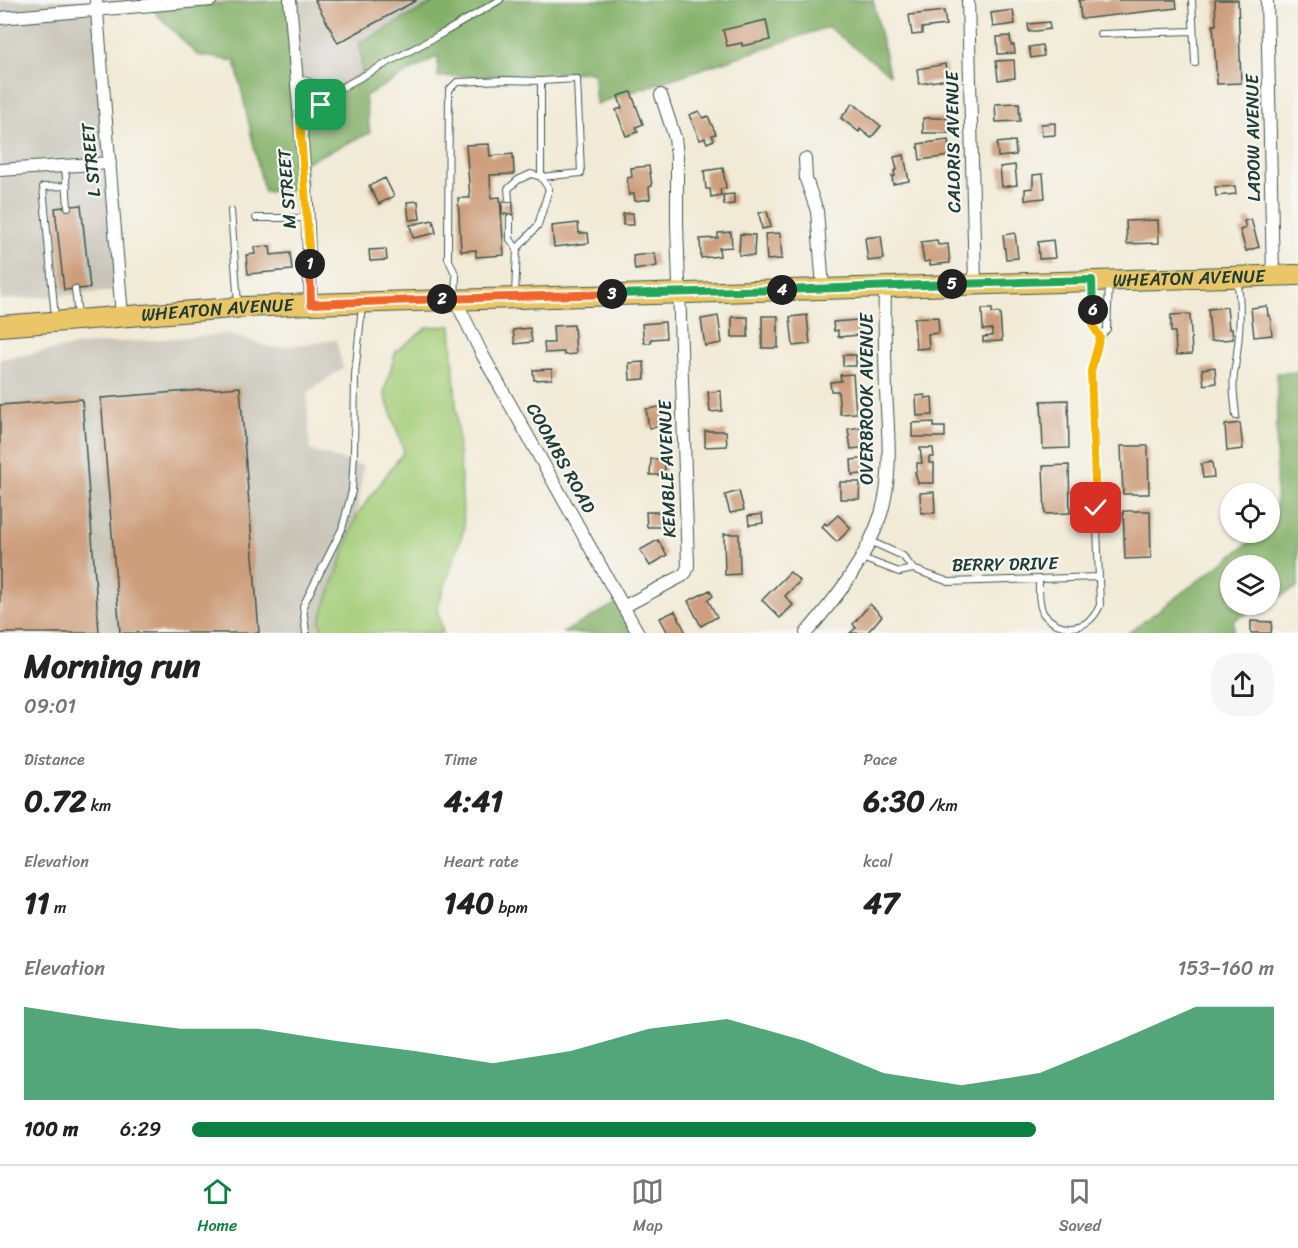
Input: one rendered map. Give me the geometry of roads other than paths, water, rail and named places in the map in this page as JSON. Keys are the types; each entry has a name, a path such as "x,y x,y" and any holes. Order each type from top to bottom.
{"main road":[{"name":"WHEATON AVENUE","path":"0,326 238,307 311,304 1298,275"}],"street":[{"path":"0,18 97,4 211,0"},
{"name":"M STREET","path":"290,0 308,218 311,304"},
{"name":"CALORIS AVENUE","path":"968,0 975,283"},
{"name":"LADOW AVENUE","path":"1267,0 1273,276"},
{"name":"L STREET","path":"97,4 122,316"},
{"name":"KEMBLE AVENUE","path":"623,607 682,576 688,566 681,292 677,224 677,156 675,138 661,95"},
{"path":"805,159 806,179 817,211 823,288"},
{"path":"0,170 110,163"},
{"name":"OVERBROOK AVENUE","path":"806,633 832,604 862,558 881,512 887,471 885,286"},
{"name":"COOMBS ROAD","path":"455,299 488,364 638,633"}],"lane":[{"path":"300,119 321,105 337,90 500,0"},
{"path":"1192,0 1195,63"},
{"path":"1100,34 1193,31"},
{"path":"296,78 337,90"},
{"path":"455,299 456,276 448,258 449,90 457,82 577,79 581,173 541,177 531,174 518,180 508,189 509,199"},
{"path":"514,297 517,249 538,225 549,189 541,177 541,81"},
{"path":"65,166 68,207"},
{"path":"56,321 43,187 67,186"},
{"path":"231,212 238,307"},
{"path":"256,218 308,218"},
{"path":"510,218 510,239 517,249"},
{"path":"1236,277 1239,291 1239,347 1234,375 1236,416"},
{"path":"1100,337 1093,326 1101,280"},
{"path":"1039,579 1038,597 1043,613 1054,626 1063,632 1077,631 1096,616 1100,605 1091,371 1100,337 1107,328 1101,280"},
{"path":"75,290 78,320"},
{"path":"306,633 303,606 342,529 352,491 355,375 362,302"},
{"name":"BERRY DRIVE","path":"870,541 903,556 913,569"},
{"name":"BERRY DRIVE","path":"862,558 899,572 913,569 950,582 1099,577"}]}
